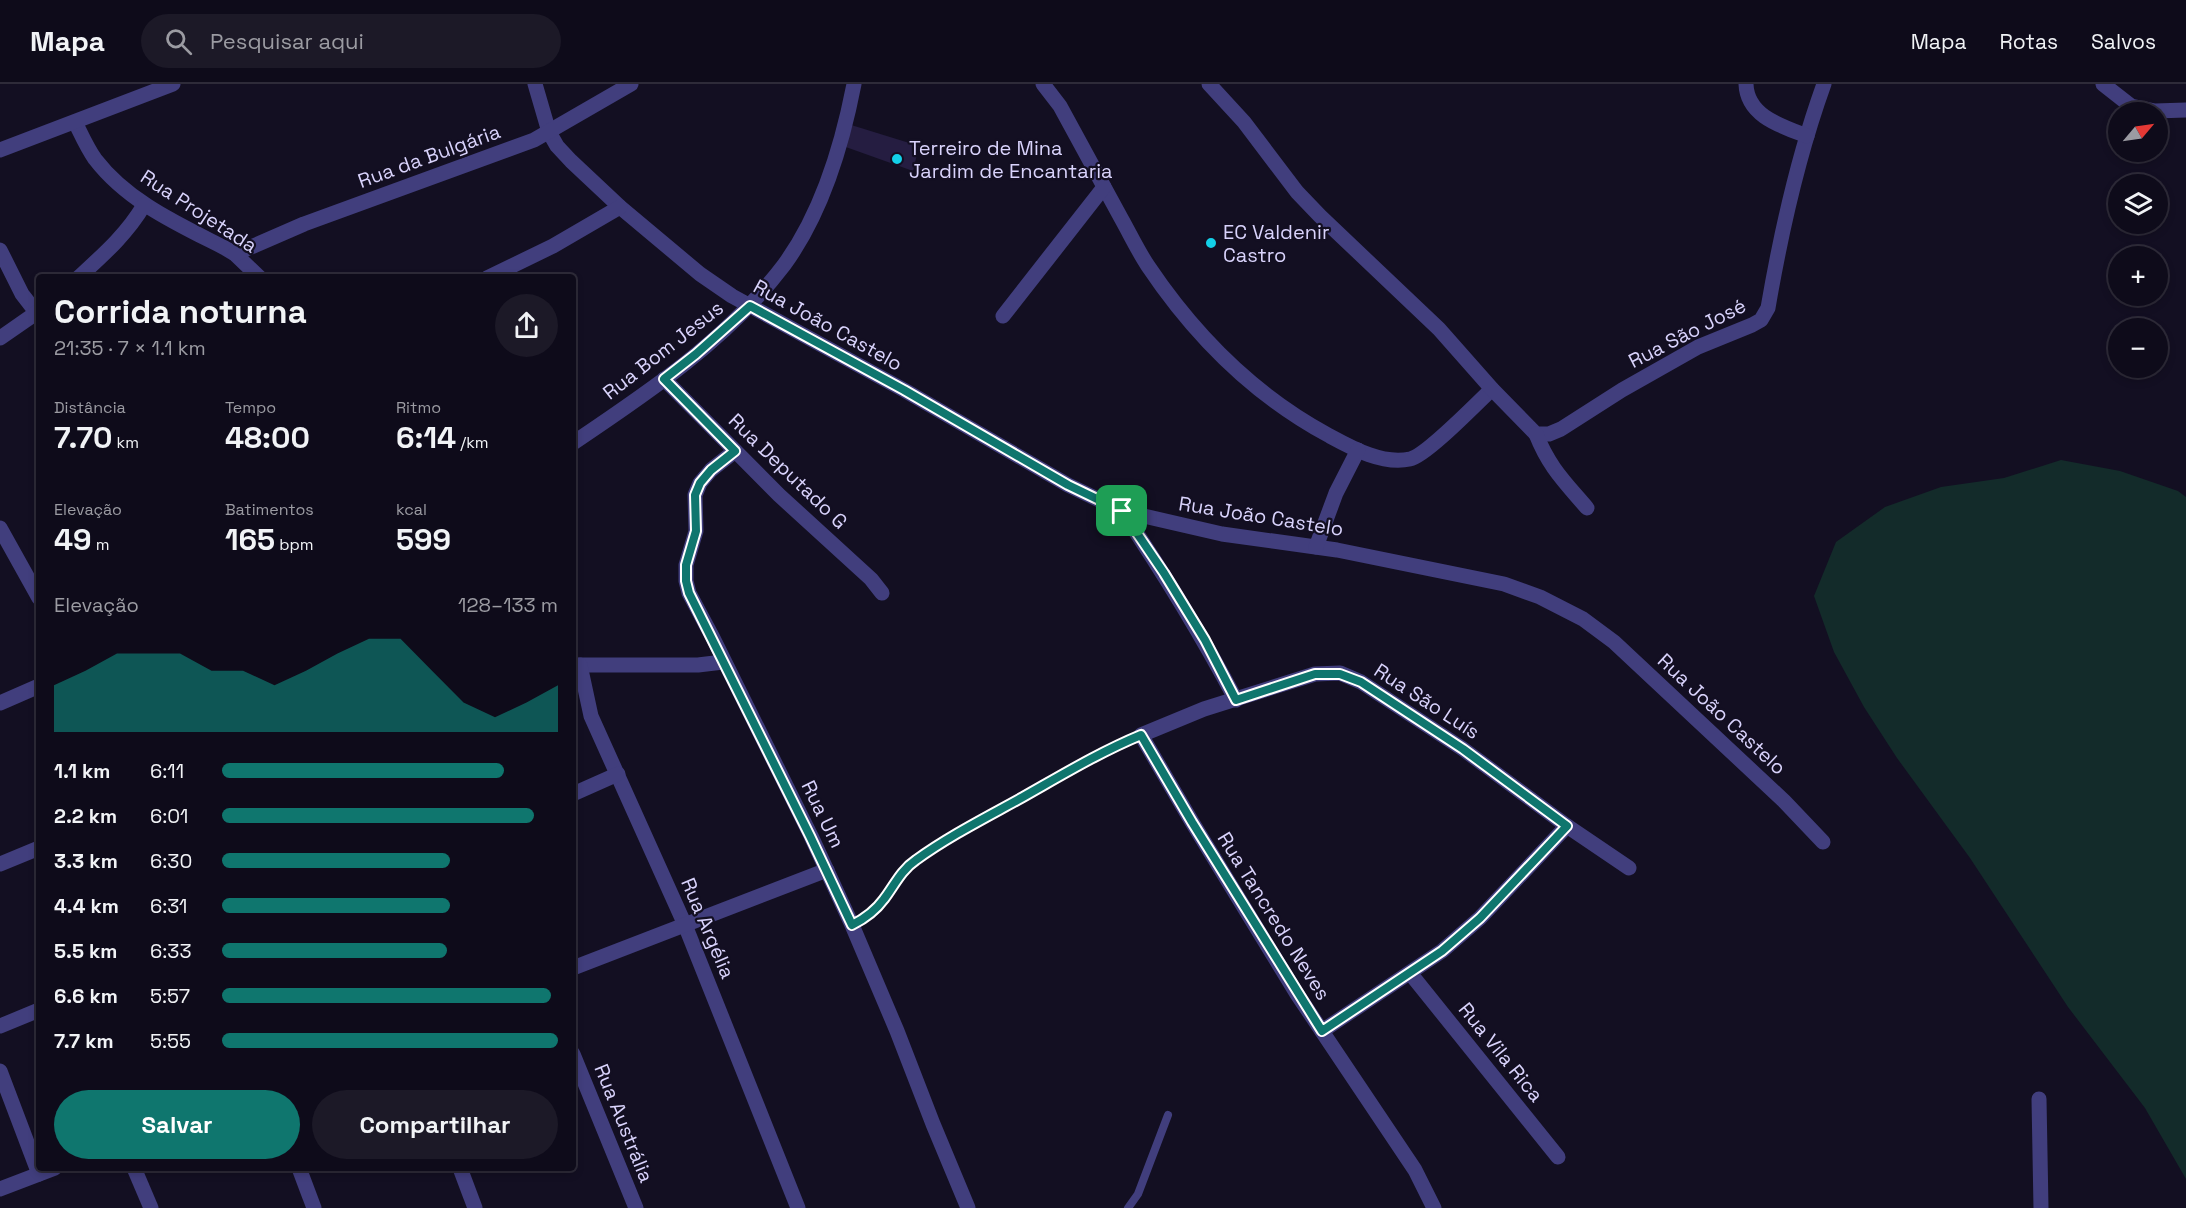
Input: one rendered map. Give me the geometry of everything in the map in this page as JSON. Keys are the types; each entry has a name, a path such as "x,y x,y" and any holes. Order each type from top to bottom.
{"street":[{"path":"0,150 75,122 135,91 173,84"},
{"name":"Rua João Castelo","path":"535,84 549,132 557,146 571,161 620,207 700,274 750,306 904,390 1068,485 1122,511 1222,534 1316,547 1504,584 1540,597 1583,619 1614,642 1785,801 1823,842"},
{"name":"Rua da Bulgária","path":"235,254 304,224 518,147 549,132 631,84"},
{"name":"Rua Bom Jesus","path":"576,441 696,354 750,306 785,263 820,201 854,84"},
{"path":"1043,84 1060,106 1147,263 1196,329 1237,371 1276,404 1310,426 1358,450 1391,460 1414,458 1431,446 1492,389"},
{"path":"1209,84 1244,122 1297,192 1439,329 1536,434 1547,461 1587,508"},
{"path":"1746,84 1751,103 1766,119 1807,136"},
{"name":"Rua São José","path":"1536,434 1556,432 1622,390 1698,347 1761,320 1768,308 1792,189 1824,84"},
{"path":"2103,84 2131,106 2155,111 2186,110"},
{"name":"Rua Projetada","path":"75,122 94,158 144,205 235,254 256,274"},
{"path":"1003,316 1104,187"},
{"path":"82,274 121,237 144,205"},
{"path":"495,274 553,246 620,207"},
{"path":"0,250 22,294 36,312"},
{"path":"0,338 36,315"},
{"name":"Rua Deputado G","path":"664,379 779,495 871,579 882,593"},
{"path":"1316,547 1336,493 1358,450"},
{"name":"Rua Um","path":"735,451 711,470 700,483 695,495 696,531 686,565 689,593 852,925 968,1208"},
{"path":"1122,511 1205,640 1236,700"},
{"path":"0,528 36,593"},
{"path":"577,665 698,665 723,662"},
{"name":"Rua Argélia","path":"577,665 591,716 685,925 798,1208"},
{"name":"Rua São Luís","path":"1141,735 1204,709 1315,674 1328,672 1351,676 1463,749 1567,826 1629,868"},
{"path":"0,703 36,687"},
{"name":"Rua Tancredo Neves","path":"1141,735 1192,822 1322,1031 1415,1170 1434,1208"},
{"path":"576,793 618,774"},
{"path":"1322,1031 1442,951 1480,918 1567,826"},
{"path":"0,864 36,849"},
{"path":"576,967 827,870"},
{"name":"Rua Vila Rica","path":"1410,973 1558,1157"},
{"path":"0,1026 36,1011"},
{"name":"Rua Austrália","path":"576,1061 636,1208"},
{"path":"0,1071 36,1166"},
{"path":"2039,1099 2041,1208"},
{"path":"0,1190 47,1171"},
{"path":"135,1171 151,1208"},
{"path":"299,1171 314,1208"},
{"path":"461,1171 475,1208"}],"lane":[{"path":"852,925 865,918 883,901 896,880 913,862 945,841 1120,743 1141,735"},
{"path":"1128,1208 1138,1194 1167,1115"}],"green space":[{"path":"2061,460 2120,471 2178,491 2186,497 2186,1179 2145,1108 2068,1007 1970,858 1897,758 1864,707 1834,652 1814,596 1836,542 1885,507 1941,487 2004,478"}],"building":[{"name":"Terreiro de Mina Jardim de Encantaria","path":"848,124 919,146 913,171 843,146"}],"place":[{"name":"Terreiro de Mina Jardim de Encantaria","path":"897,159"},
{"name":"EC Valdenir Castro","path":"1211,243"}],"route":[{"path":"750,306 904,390 1068,485 1122,511 1205,640 1236,700 1315,674 1328,672 1351,676 1463,749 1567,826 1480,918 1442,951 1322,1031 1297,994 1141,735 1120,743 1028,794 913,862 896,880 883,901 865,918 852,925 689,593 686,565 696,531 695,495 700,483 711,470 735,451 664,379 750,306"}]}
